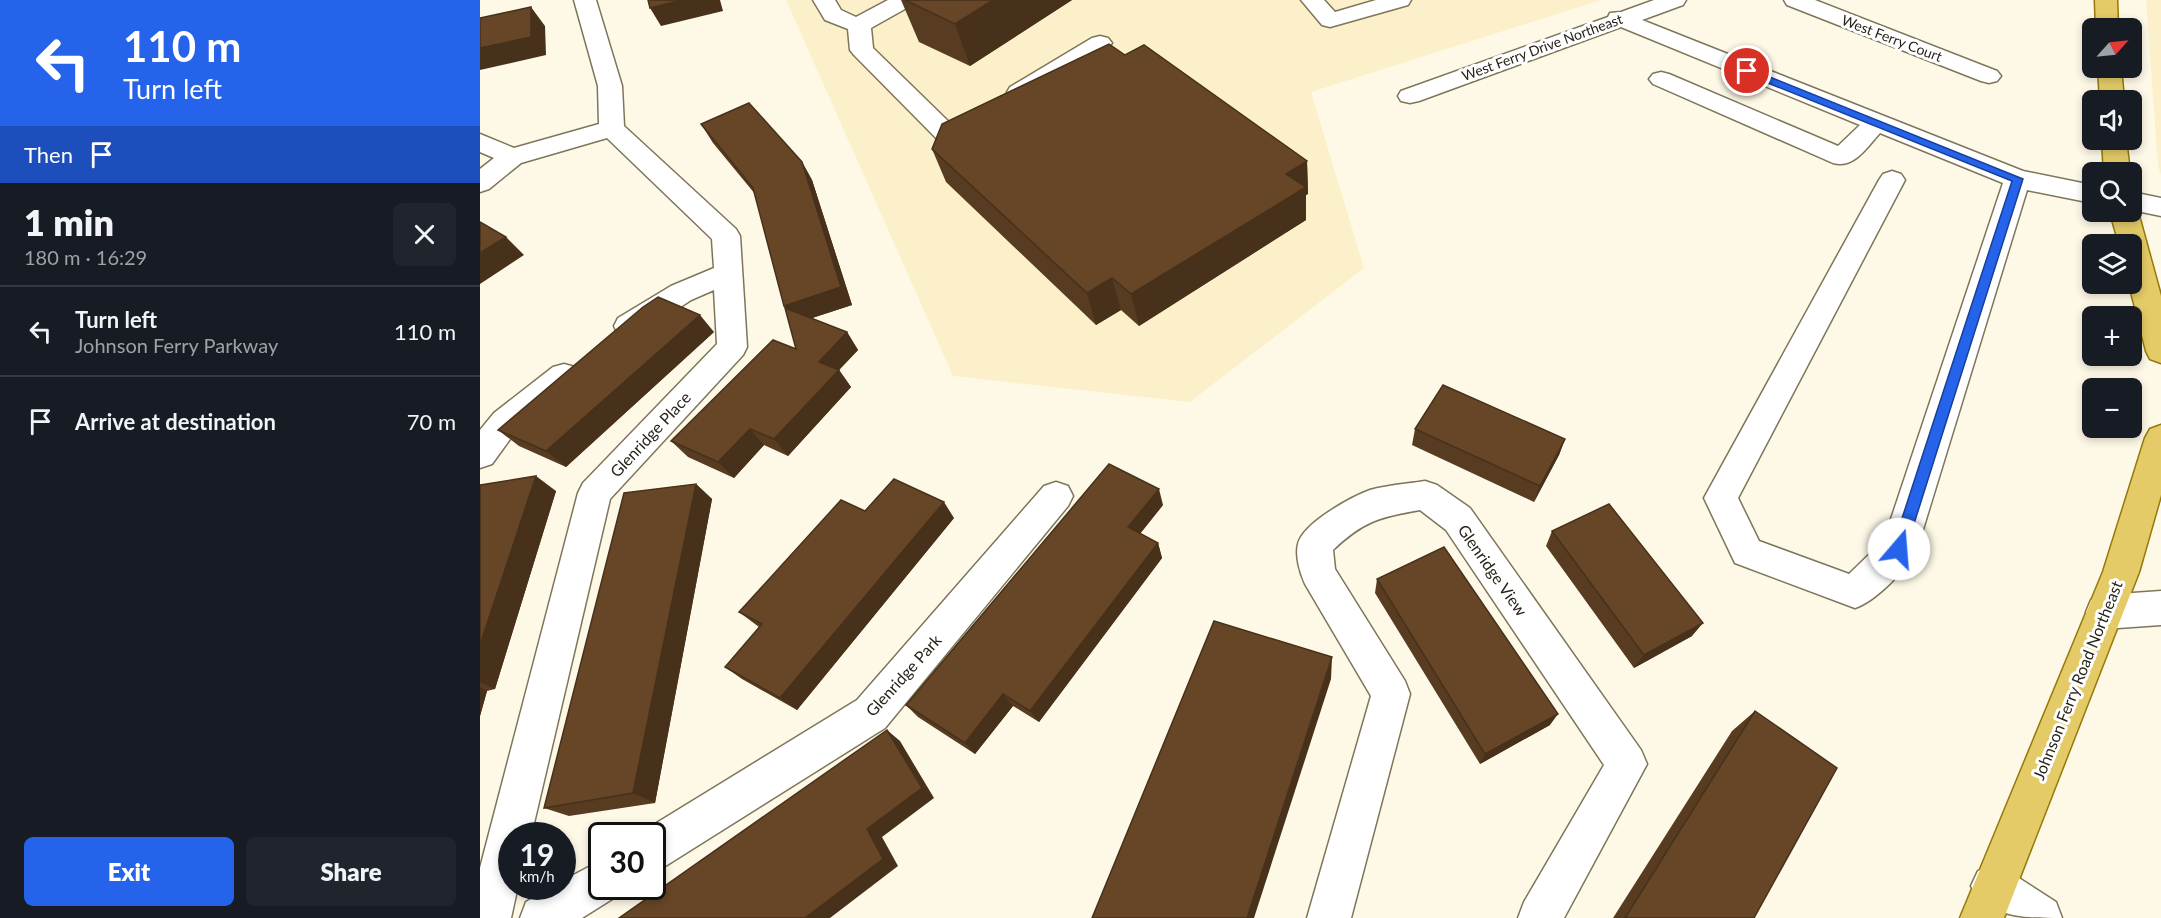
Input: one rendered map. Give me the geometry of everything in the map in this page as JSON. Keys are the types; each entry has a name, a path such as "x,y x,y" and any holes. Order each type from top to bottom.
{"main road":[{"path":"2106,0 2107,18"},
{"path":"2127,222 2161,351"},
{"name":"Johnson Ferry Road Northeast","path":"1988,902 2154,492 2161,438"}],"street":[{"path":"480,183 512,157 612,128 610,86 585,0"},
{"path":"824,0 827,11 839,20 859,25 904,0"},
{"path":"1312,0 1330,20 1400,0"},
{"name":"West Ferry Drive Northeast","path":"1410,96 1618,18 1675,0"},
{"name":"West Ferry Court","path":"1795,0 1989,75"},
{"path":"1618,18 2018,179 2082,192"},
{"path":"859,25 862,50 948,135 1100,43"},
{"path":"1661,79 1842,157 1876,123"},
{"name":"Glenridge Place","path":"489,918 595,494 732,347 726,236 612,128"},
{"path":"480,142 512,157"},
{"path":"1892,180 1721,498 1747,552 1855,592 1899,549 2018,179"},
{"path":"2142,203 2161,207"},
{"path":"480,454 505,422 634,323 681,293 728,273"},
{"name":"Glenridge View","path":"1329,918 1391,694 1318,573 1315,545 1335,526 1373,504 1425,495 1458,519 1627,764 1540,918"},
{"name":"Glenridge Park","path":"666,840 871,714 1056,496"},
{"path":"2104,612 2161,608"},
{"path":"542,918 588,890"},
{"path":"1988,902 2040,918"}],"shaded area":[{"path":"786,0 1601,0 1311,92 1364,268 1190,402 953,376"},
{"path":"2146,0 2161,0 2161,175 2158,166"}],"building":[{"path":"648,0 682,0 650,8"},
{"path":"905,0 993,0 955,24"},
{"path":"531,7 531,37 480,48 480,18"},
{"path":"1109,44 1125,55 1144,45 1307,161 1286,174 1306,187 1131,294 1112,278 1087,293 932,149 942,124"},
{"path":"749,103 802,162 841,287 784,306 753,188 701,124"},
{"path":"480,222 506,237 480,253"},
{"path":"658,297 700,315 546,451 498,430 643,307"},
{"path":"785,308 847,332 819,362 839,370 774,439 750,429 718,462 671,441 773,340 796,349"},
{"path":"1443,385 1565,439 1540,486 1415,429"},
{"path":"1109,464 1159,489 1128,527 1158,543 1030,711 1003,694 965,743 906,705"},
{"path":"536,476 480,645 480,485"},
{"path":"894,479 944,502 780,698 725,667 762,624 739,612 841,500 865,511"},
{"path":"696,484 633,793 544,808 624,493"},
{"path":"1609,504 1703,623 1644,655 1552,531"},
{"path":"1444,547 1558,714 1485,754 1377,579"},
{"path":"1214,621 1332,657 1247,918 1092,918"},
{"path":"1755,711 1837,768 1754,918 1625,918"},
{"path":"887,730 922,788 867,829 883,859 805,918 619,918 645,900 666,900 666,885"}],"route":[{"path":"1747,71 2018,179 1899,549"}]}
